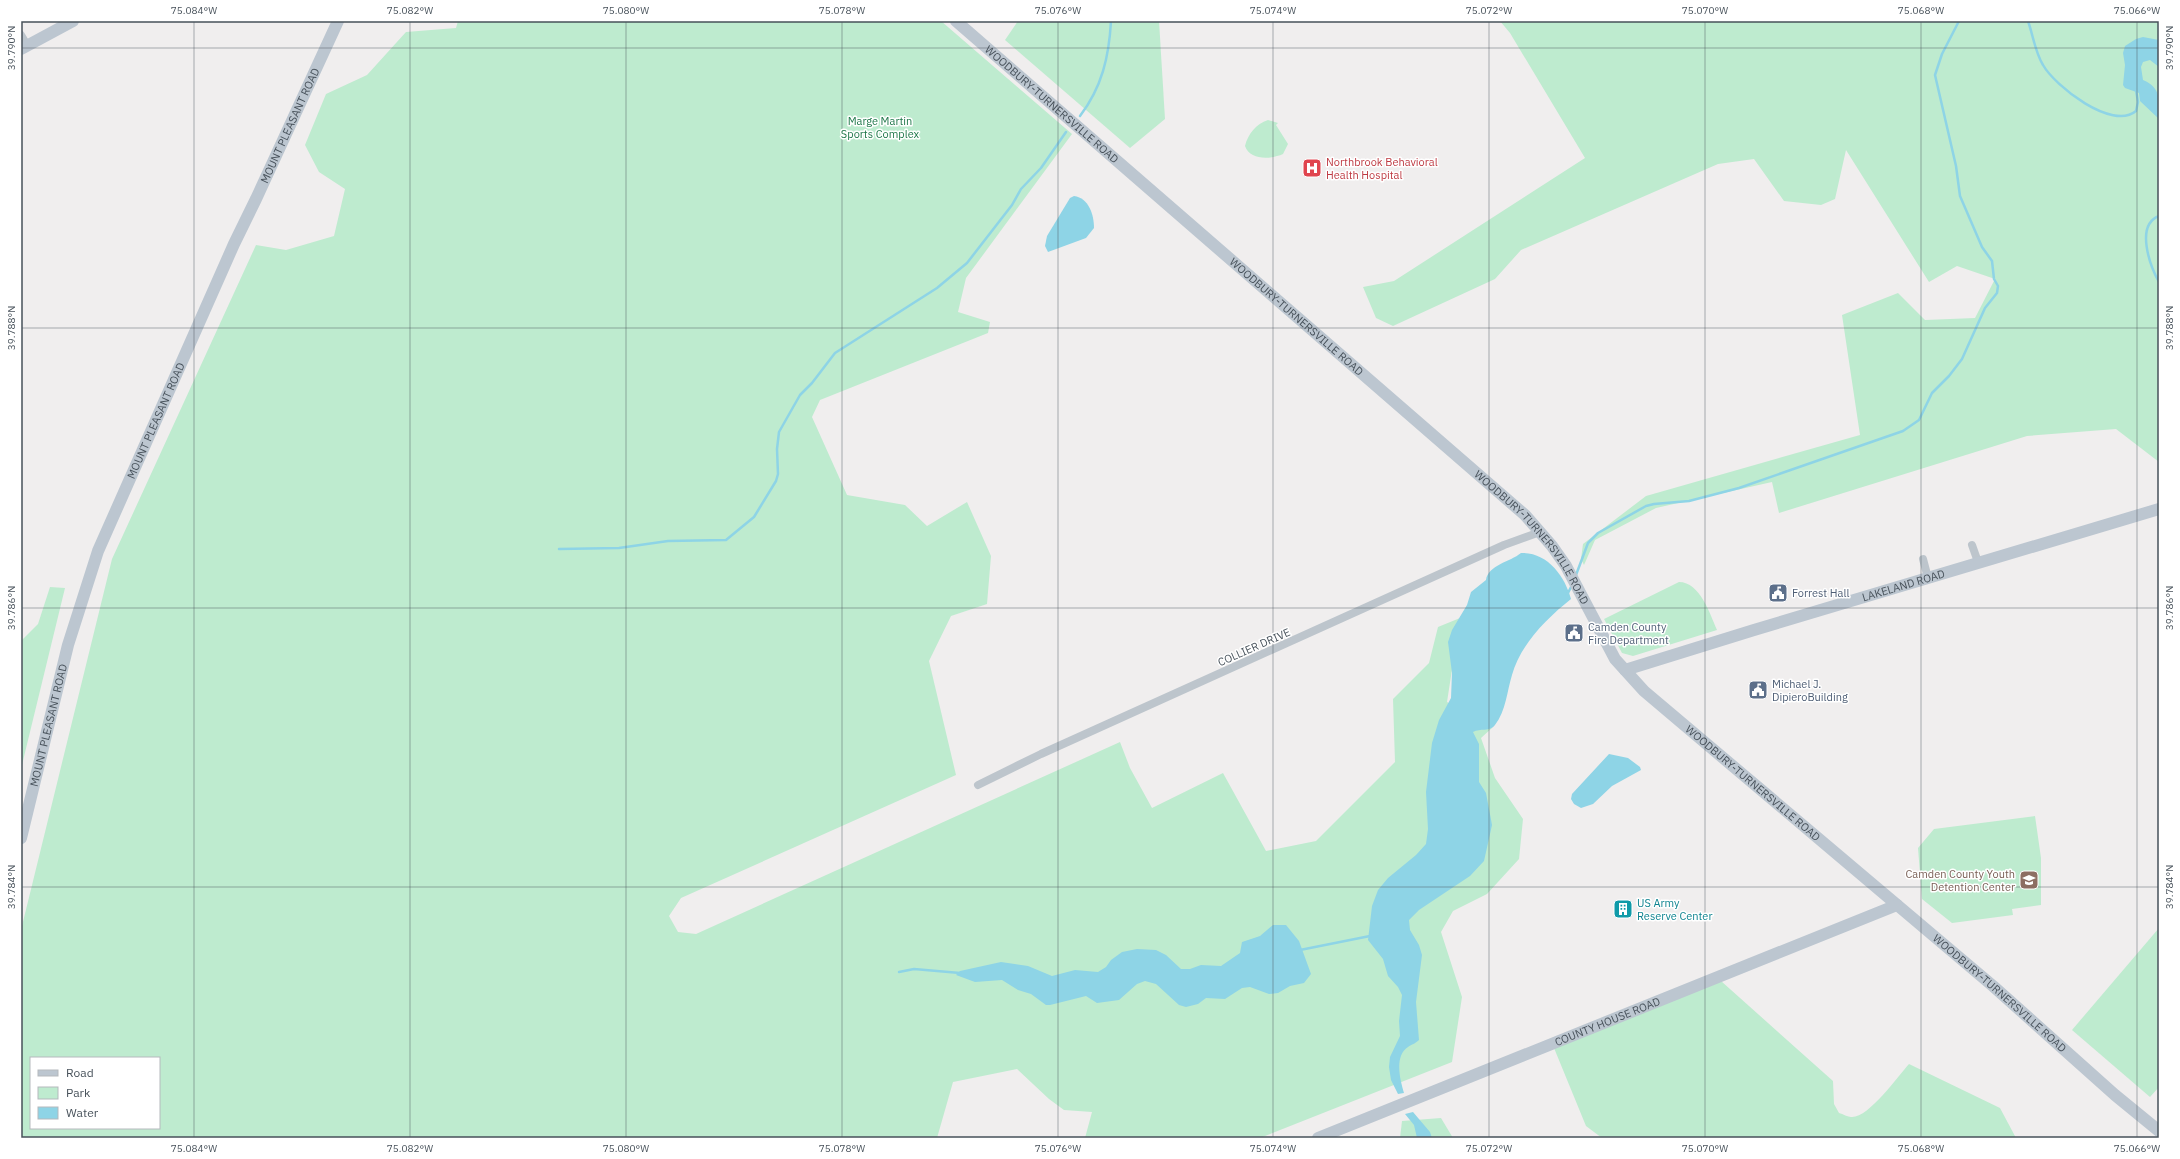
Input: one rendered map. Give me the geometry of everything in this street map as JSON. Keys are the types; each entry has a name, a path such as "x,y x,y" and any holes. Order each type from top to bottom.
{"street":[{"path":"23,43 73,21"},
{"name":"MOUNT PLEASANT ROAD","path":"21,838 68,645 81,599 98,551 234,244 338,21"},
{"name":"WOODBURY-TURNERSVILLE ROAD","path":"956,21 1282,306 1484,478 1525,515 1552,546 1566,566 1613,657 1644,691 1897,905 2157,1129"},
{"name":"LAKELAND ROAD","path":"1625,670 1978,562 2159,509"},
{"name":"COLLIER DRIVE","path":"978,785 1041,754 1504,545 1540,532"},
{"path":"1972,544 1978,562"},
{"path":"1922,559 1928,578"},
{"name":"COUNTY HOUSE ROAD","path":"1318,1138 1897,905"}],"green space":[{"name":"Marge Martin Sports Complex","path":"458,21 941,21 1072,134 966,278 958,312 990,322 988,333 820,400 812,417 847,495 905,505 927,526 967,502 991,556 987,604 951,616 929,661 956,775 681,898 669,916 678,932 696,934 1120,742 1130,768 1152,808 1223,773 1266,851 1316,841 1395,762 1393,699 1429,663 1438,627 1460,618 1447,702 1492,728 1481,738 1495,778 1523,819 1519,859 1487,894 1453,911 1441,932 1462,997 1452,1062 1260,1138 1085,1138 1092,1112 1064,1110 1049,1099 1017,1069 953,1082 937,1138 21,1138 21,930 112,559 256,245 286,250 334,236 345,189 319,172 305,145 326,94 367,75 406,32 456,28"},
{"path":"1018,21 1159,21 1165,119 1130,148 1005,40"},
{"path":"1500,21 2159,21 2159,462 2116,429 2027,436 1779,513 1772,482 1656,508 1595,540 1584,565 1581,559 1583,544 1646,496 1860,435 1842,315 1898,293 1925,320 1975,318 1995,279 1957,266 1929,282 1846,150 1835,199 1821,205 1784,201 1754,159 1718,164 1521,250 1495,279 1393,326 1376,318 1363,287 1394,281 1585,158 1510,33"},
{"path":"1268,120 1278,123 1276,125 1288,144 1283,154 1262,158 1252,154 1245,146 1250,134 1256,127"},
{"path":"1679,582 1686,583 1693,587 1698,593 1703,600 1717,630 1633,656 1622,653 1604,619"},
{"path":"50,587 65,588 21,769 21,641 38,624"},
{"path":"2035,816 2041,858 2041,905 2012,909 2013,915 1952,923 1922,899 1918,848 1934,829"},
{"path":"2159,928 2159,1087 2150,1097 2072,1030"},
{"path":"1721,981 1833,1081 1834,1104 1839,1113 1851,1117 1858,1116 1866,1111 1882,1096 1909,1064 2000,1108 2016,1138 1602,1138 1586,1126 1554,1048"},
{"path":"1441,1118 1453,1138 1400,1138 1402,1121"}],"water":[{"path":"2143,37 2159,40 2159,67 2150,60 2143,62 2141,67 2143,80 2154,87 2158,96 2159,119 2140,101 2139,93 2125,88 2123,85 2125,65 2123,53 2125,46 2136,39"},
{"path":"1074,196 1083,200 1090,208 1094,228 1086,238 1048,252 1045,246 1047,236 1070,198"},
{"path":"1521,553 1539,557 1554,567 1564,582 1571,599 1544,623 1521,653 1512,675 1502,714 1495,725 1488,729 1473,732 1479,744 1479,782 1486,793 1492,825 1484,861 1470,876 1419,910 1409,920 1410,930 1419,945 1422,955 1416,1002 1419,1040 1408,1047 1401,1056 1399,1068 1404,1093 1398,1094 1391,1080 1389,1067 1390,1057 1400,1036 1399,1021 1402,995 1398,987 1388,976 1383,959 1368,940 1372,906 1378,890 1388,878 1416,855 1426,844 1428,829 1426,792 1432,743 1439,720 1451,698 1452,673 1448,642 1452,630 1467,605 1471,592 1486,580 1488,575 1495,567"},
{"path":"1609,754 1628,758 1640,767 1641,770 1612,786 1593,804 1581,808 1574,804 1571,799 1572,794"},
{"path":"1273,925 1286,925 1299,941 1311,974 1304,983 1290,986 1278,993 1269,994 1250,987 1242,988 1225,999 1206,998 1198,1004 1186,1007 1179,1005 1156,984 1145,981 1137,984 1119,1000 1097,1003 1086,996 1046,1005 1031,994 1018,990 1002,980 975,982 956,975 960,971 1001,962 1028,966 1052,976 1075,970 1098,972 1106,967 1111,960 1122,952 1137,949 1156,950 1166,955 1181,969 1190,969 1201,965 1221,966 1240,953 1242,942 1260,936"},
{"path":"1413,1112 1430,1132 1432,1138 1417,1138 1414,1125 1405,1114"}],"waterway":[{"path":"1080,116 1094,94 1103,71 1111,21"},
{"path":"1576,575 1588,543 1598,533 1646,506 1689,501 1739,488 1903,431 1919,420 1932,393 1949,376 1962,359 1985,308 1997,293 1998,286 1994,279 1992,261 1982,247 1960,196 1956,166 1935,75 1942,54 1959,21"},
{"path":"2028,21 2040,60 2049,74 2071,94 2085,103 2099,111 2113,115 2126,116 2136,111 2138,102 2136,90"},
{"path":"559,549 619,548 668,541 726,540 754,517 776,481 778,474 777,449 779,432 800,395 812,383 835,353 937,288 967,263 1012,205 1021,189 1041,168 1066,132"},
{"path":"2159,216 2152,221 2148,228 2146,237 2149,256 2155,275 2159,282"},
{"path":"1567,595 1572,585"},
{"path":"1300,950 1370,936"},
{"path":"899,972 914,969 960,973"}],"place":[{"name":"Northbrook Behavioral Health Hospital","path":"1312,168"},
{"name":"Forrest Hall","path":"1778,593"},
{"name":"Camden County Fire Department","path":"1574,633"},
{"name":"Michael J. DipieroBuilding","path":"1758,690"},
{"name":"Camden County Youth Detention Center","path":"2029,880"},
{"name":"US Army Reserve Center","path":"1623,909"}]}
